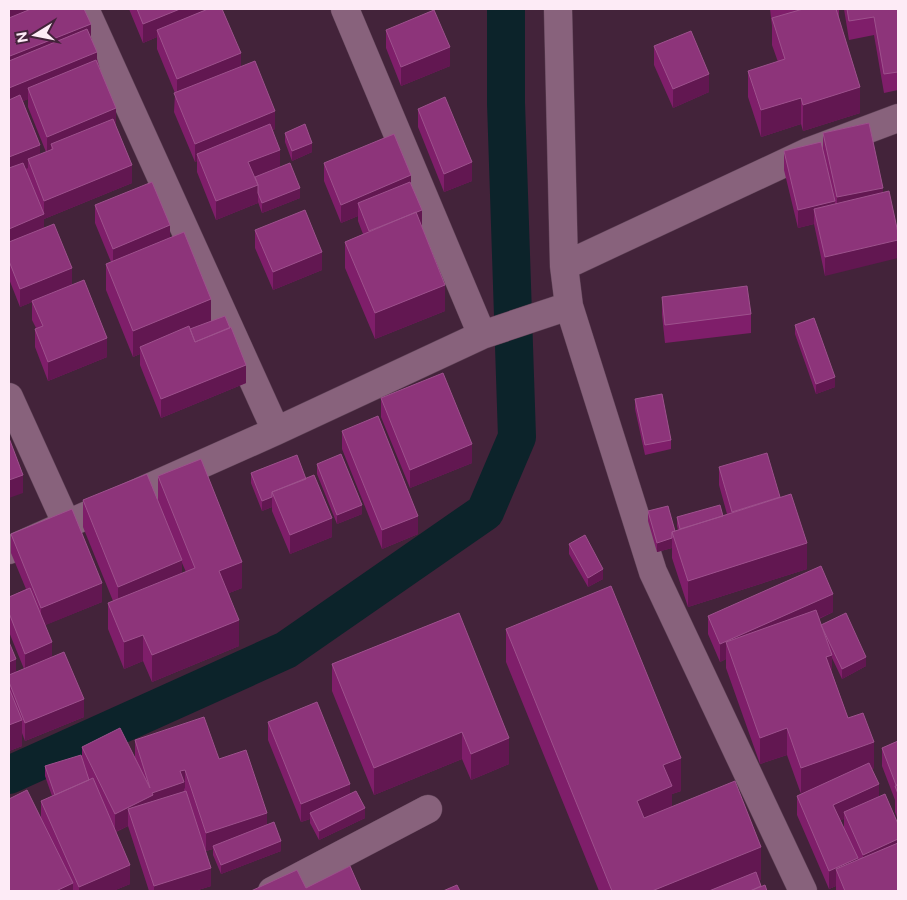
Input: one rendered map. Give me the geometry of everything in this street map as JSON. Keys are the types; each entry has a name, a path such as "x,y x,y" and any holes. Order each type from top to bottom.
{"street":[{"path":"85,9 276,431"},
{"path":"345,9 484,335"},
{"path":"558,9 564,266 568,306 653,572 803,891"},
{"path":"564,266 810,151 898,118"},
{"path":"9,550 276,431 484,335 568,306"},
{"path":"9,397 67,525"},
{"path":"272,891 428,809"}],"building":[{"path":"31,9 84,9 91,24 10,56 9,18"},
{"path":"137,9 180,9 143,24"},
{"path":"208,9 222,9 241,53 177,79 157,30"},
{"path":"803,9 836,9 860,87 803,105 801,98 761,110 748,71 785,59 772,18"},
{"path":"847,9 898,9 898,72 884,74 874,17 849,21"},
{"path":"434,10 450,47 401,67 386,30"},
{"path":"87,29 97,52 9,88 9,61"},
{"path":"691,31 709,74 673,89 654,46"},
{"path":"96,60 116,108 47,137 28,88"},
{"path":"255,61 275,111 195,144 174,93"},
{"path":"20,95 40,145 9,157 9,100"},
{"path":"445,97 472,162 444,174 418,109"},
{"path":"113,119 132,165 44,201 28,159 53,149 51,144"},
{"path":"869,123 883,188 837,197 823,133"},
{"path":"270,124 280,150 248,162 258,185 216,201 197,154"},
{"path":"305,124 312,143 292,151 285,133"},
{"path":"394,134 411,175 341,205 324,163"},
{"path":"821,142 835,201 798,210 784,151"},
{"path":"23,163 44,214 9,229 9,168"},
{"path":"290,163 300,188 262,203 255,177"},
{"path":"152,182 170,225 113,249 95,205"},
{"path":"410,182 422,210 369,231 358,203"},
{"path":"889,191 898,240 825,257 814,209"},
{"path":"305,210 322,252 273,272 255,230"},
{"path":"416,212 445,285 375,313 345,242"},
{"path":"54,224 72,268 20,289 9,261 9,242"},
{"path":"184,232 211,299 133,331 106,264"},
{"path":"84,280 107,338 48,362 35,329 43,326 32,301"},
{"path":"747,286 751,314 665,325 662,297"},
{"path":"225,316 230,328 195,342 190,329"},
{"path":"814,318 835,377 816,384 795,325"},
{"path":"189,326 195,342 231,327 246,365 161,399 140,347"},
{"path":"443,373 472,444 410,470 381,398"},
{"path":"662,394 671,440 645,445 635,399"},
{"path":"378,416 418,516 382,530 342,431"},
{"path":"9,438 23,475 9,480"},
{"path":"767,453 780,497 732,512 719,467"},
{"path":"341,454 362,505 337,515 317,464"},
{"path":"297,455 306,479 272,492 272,497 262,501 251,473"},
{"path":"201,459 242,562 219,571 239,620 152,655 143,635 124,642 108,603 195,568 158,476"},
{"path":"147,474 182,560 118,587 83,500"},
{"path":"314,475 332,518 290,535 272,492"},
{"path":"791,494 807,543 688,581 672,532"},
{"path":"720,505 723,516 680,529 677,517"},
{"path":"668,506 675,531 672,532 672,538 657,543 648,511"},
{"path":"72,509 102,583 41,608 11,534"},
{"path":"585,535 603,569 588,578 569,544"},
{"path":"821,566 833,594 720,644 708,616"},
{"path":"611,586 681,758 663,765 672,786 637,801 644,818 735,781 761,847 652,891 612,891 506,629"},
{"path":"30,588 52,642 25,654 9,613 9,597"},
{"path":"816,610 832,655 826,657 848,718 863,713 874,742 801,768 787,728 760,738 726,642"},
{"path":"459,613 509,738 471,754 462,732 374,768 332,664"},
{"path":"846,613 866,657 842,669 821,625"},
{"path":"9,642 16,659 9,662"},
{"path":"64,652 84,699 25,723 9,682 9,675"},
{"path":"9,688 22,720 9,725"},
{"path":"317,702 350,784 301,804 268,722"},
{"path":"204,717 219,759 246,750 267,813 206,833 185,770 180,771 184,782 152,793 153,795 115,814 82,747 120,728 150,788 135,740"},
{"path":"898,741 898,784 896,785 882,748"},
{"path":"81,755 89,780 55,795 45,766"},
{"path":"869,763 879,784 833,805 858,858 829,871 797,796"},
{"path":"93,778 130,865 79,887 41,801"},
{"path":"27,790 73,883 56,891 9,891 9,799"},
{"path":"186,791 211,868 154,886 128,809"},
{"path":"356,791 365,808 319,831 310,813"},
{"path":"885,794 898,824 898,839 863,855 844,812"},
{"path":"274,822 281,841 221,865 213,846"},
{"path":"898,843 898,891 845,891 836,869"},
{"path":"350,866 361,891 251,891 297,870 306,888"},
{"path":"756,872 761,886 750,891 709,891"},
{"path":"457,885 460,891 443,891"},
{"path":"765,885 767,891 750,891"}],"waterway":[{"path":"9,775 286,650 485,512 517,437 506,103 506,9"}]}
